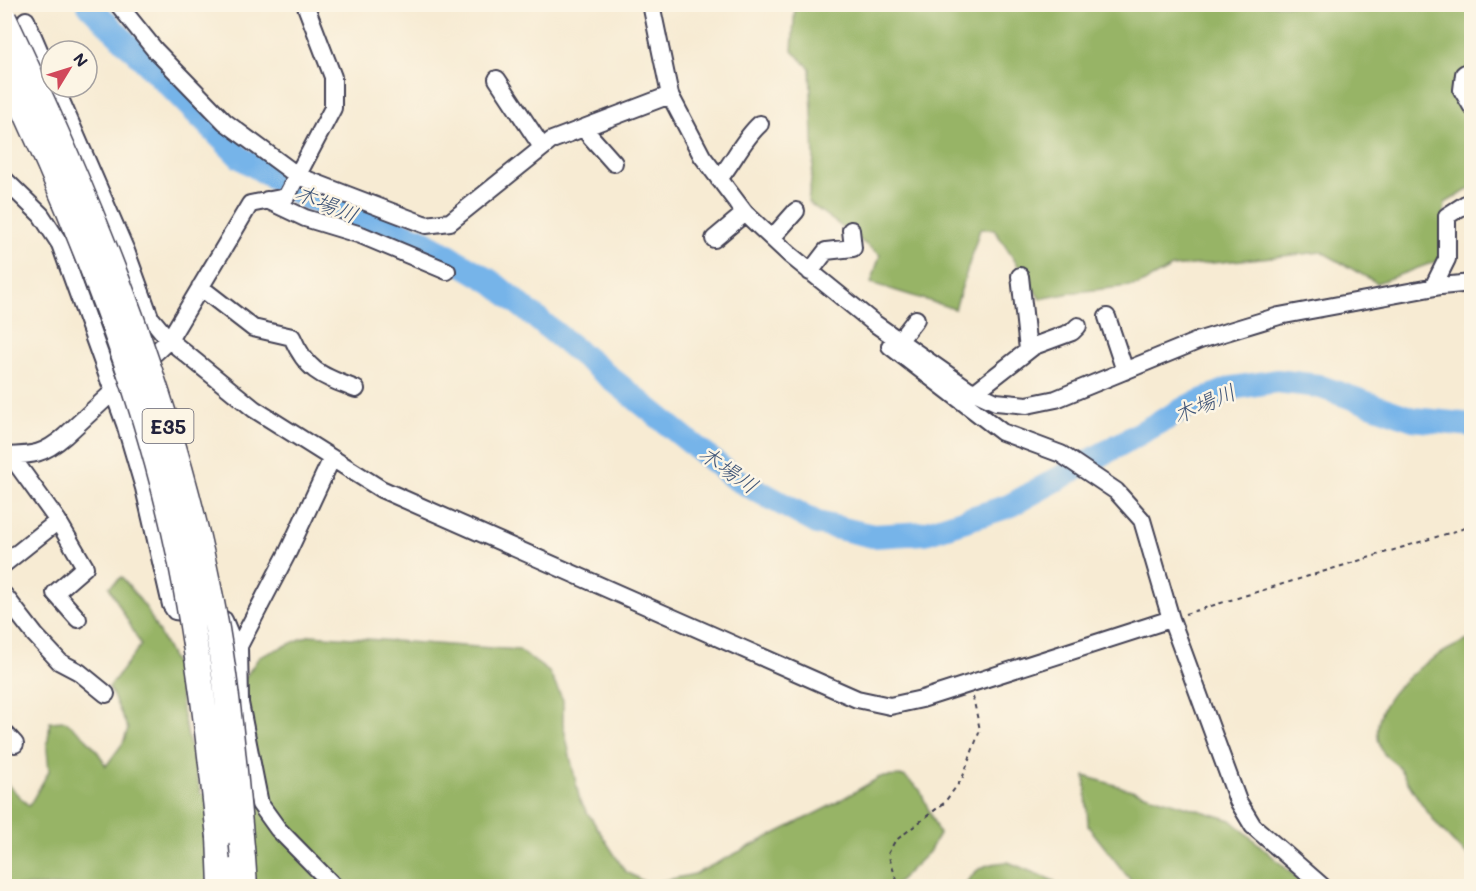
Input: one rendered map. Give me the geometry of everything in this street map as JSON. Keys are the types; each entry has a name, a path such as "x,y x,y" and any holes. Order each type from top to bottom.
{"highway":[{"name":"E35","path":"15,19 132,317 178,464 217,629 230,726 244,886"},
{"name":"E35","path":"4,65 76,227 136,397 158,470 178,552 205,703 219,837 221,886"}],"street":[{"path":"118,4 154,50 225,122 297,177 426,225 450,222 542,147 583,128 670,95"},
{"path":"8,456 31,456 51,448 169,340 250,204 286,197 333,108 333,77 305,4"},
{"path":"651,4 670,95 702,156 745,213 810,272 874,323 975,392 996,402 1027,405 1056,399 1200,340 1279,316 1433,287 1472,283"},
{"path":"4,65 38,48 15,19"},
{"path":"1472,69 1464,74 1462,90 1472,107"},
{"path":"497,79 542,147"},
{"path":"60,99 126,251 150,317 169,340 254,408 381,489 857,699 890,706 970,685 1171,619"},
{"path":"719,179 735,160 750,134 760,124"},
{"path":"583,128 614,163"},
{"path":"4,179 41,215 60,244 144,488 171,605 175,611 222,616 240,656"},
{"path":"267,200 305,218 361,235 447,271"},
{"path":"1433,287 1447,259 1447,216 1472,200"},
{"path":"772,238 796,211"},
{"path":"714,239 745,213"},
{"path":"810,272 826,251 853,248 851,230"},
{"path":"1020,276 1028,350"},
{"path":"200,287 253,328 292,338 301,357 313,371 356,389"},
{"path":"1107,317 1125,371"},
{"path":"899,341 916,319"},
{"path":"874,323 893,350 1002,432 1061,454 1116,491 1142,520 1171,619 1238,801 1253,826 1322,886"},
{"path":"975,392 1028,350 1072,332 1078,326"},
{"path":"8,456 58,521 85,567 56,593 78,619"},
{"path":"332,458 288,552 239,646 240,704 260,804 278,829 334,886"},
{"path":"4,564 58,521"},
{"path":"4,595 35,635 60,662 79,672 106,694"}],"path":[{"path":"1171,619 1472,526"},
{"path":"903,886 896,878 888,854 895,842 944,803 962,779 980,730 970,685"}],"green space":[{"path":"795,5 1462,5 1471,10 1471,188 1445,203 1440,260 1377,283 1322,252 1172,267 1139,285 1076,292 1040,299 994,229 980,229 955,309 871,283 880,255 808,202 814,159 810,68 792,51"},
{"path":"122,577 146,608 178,669 182,711 201,794 260,796 242,682 259,657 310,635 519,650 549,672 563,700 563,724 580,801 625,871 648,884 695,874 832,805 880,777 904,776 920,790 939,834 929,852 894,886 5,886 4,781 29,806 49,771 47,749 50,722 65,721 72,726 93,746 106,766 123,743 128,729 109,687 141,645 109,587"},
{"path":"1471,639 1471,858 1444,832 1397,765 1384,754 1378,730 1381,713 1391,696 1405,680 1439,655"},
{"path":"1085,776 1231,820 1306,886 1135,886 1088,826"},
{"path":"1008,862 1054,881 1059,886 964,886 982,867"}],"waterway":[{"name":"木場川","path":"88,4 240,157 306,198 420,239 492,282 734,478 817,523 873,536 925,533 1009,506 1189,406 1232,388 1277,381 1318,386 1413,419 1472,425"}]}
